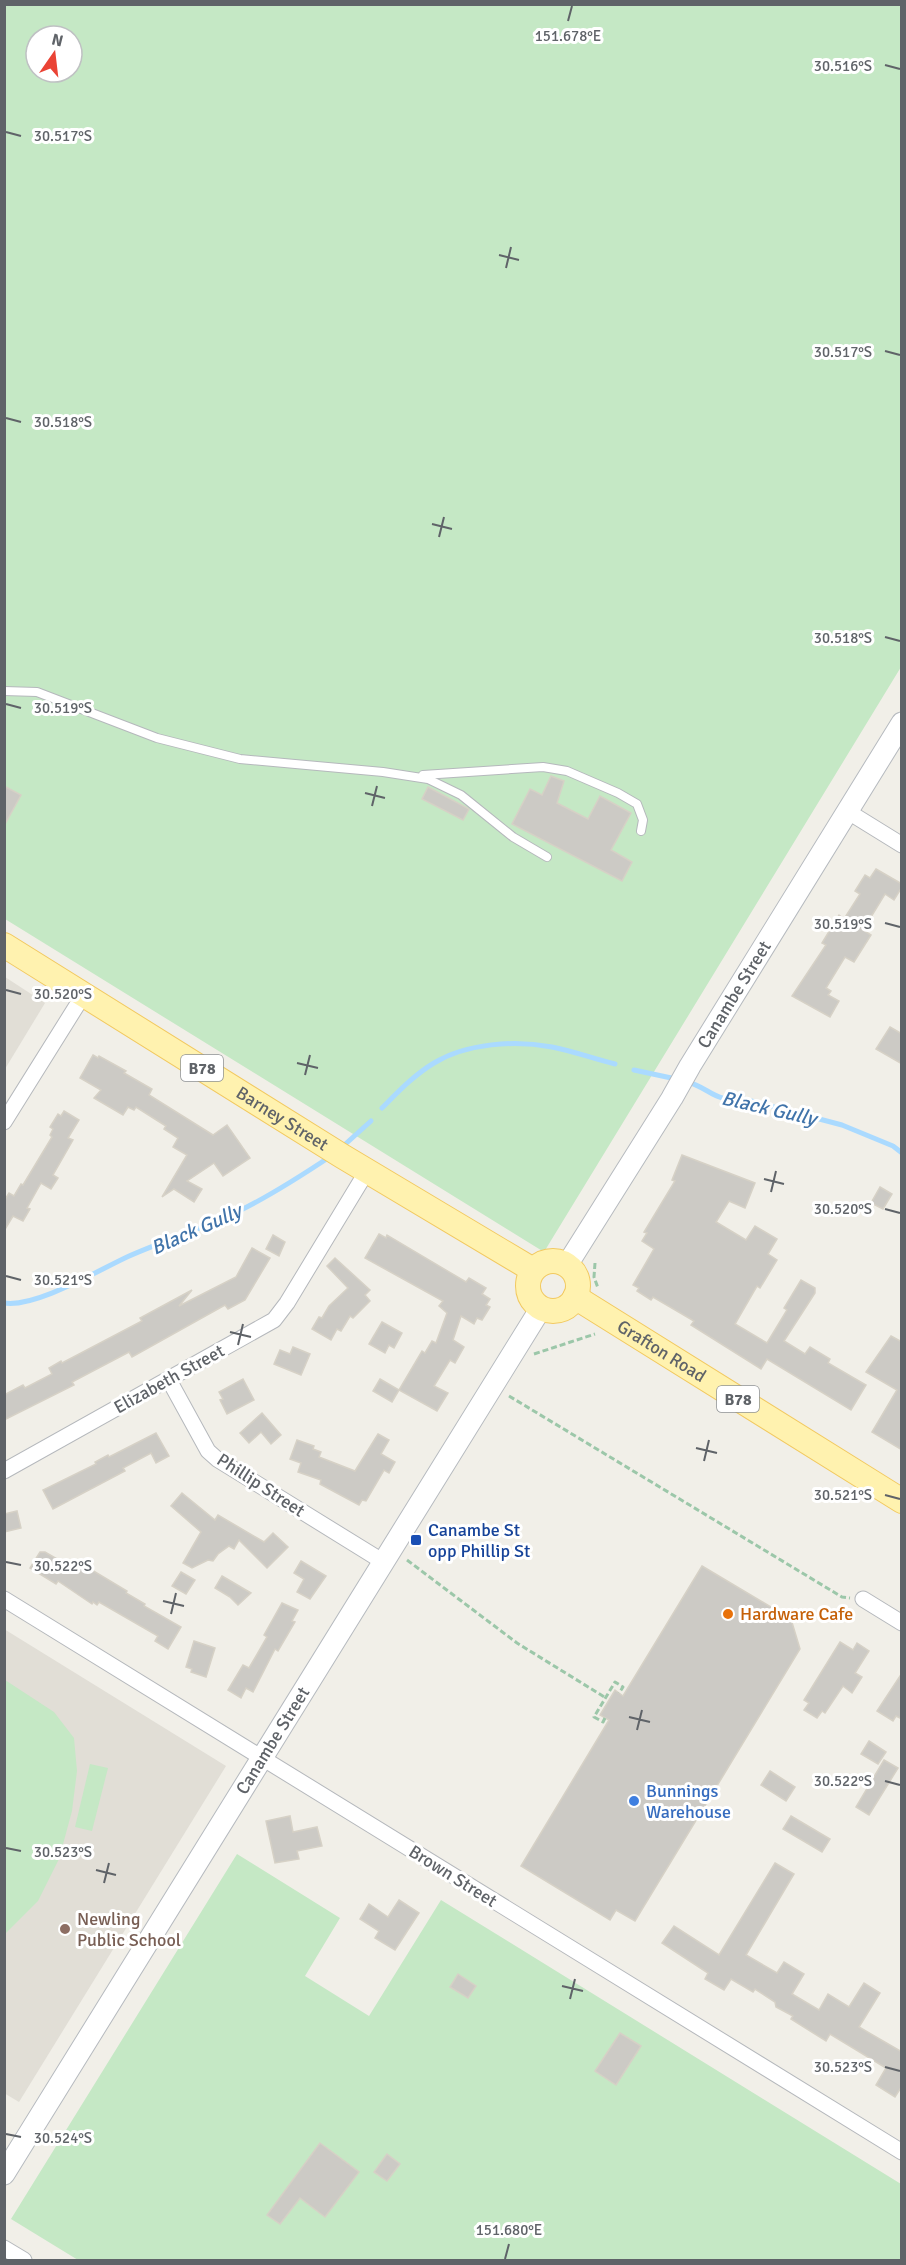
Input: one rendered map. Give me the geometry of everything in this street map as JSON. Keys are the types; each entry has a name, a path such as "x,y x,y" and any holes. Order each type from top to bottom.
{"main road":[{"name":"Barney Street","path":"4,945 342,1156 533,1270"},
{"path":"561,1262 567,1265 577,1280 575,1297 567,1307 554,1311 535,1304 528,1292 533,1270 542,1263 561,1262"},
{"name":"Grafton Road","path":"575,1297 902,1501"}],"street":[{"name":"Canambe Street","path":"567,1265 902,723"},
{"path":"847,811 902,845"},
{"path":"4,1122 84,994"},
{"name":"Elizabeth Street","path":"4,1471 274,1320 287,1303 367,1171"},
{"name":"Canambe Street","path":"4,2174 541,1308"},
{"name":"Phillip Street","path":"169,1380 208,1451 382,1561"},
{"name":"Brown Street","path":"4,1599 902,2152"},
{"path":"863,1599 901,1621"},
{"path":"4,2248 24,2260"}],"lane":[{"path":"4,691 37,692 157,738 231,757 277,764 407,775 428,779 446,786 473,804 513,837 547,857"},
{"path":"407,775 456,774 543,766 567,771 609,788 637,804 643,820 641,831"}],"path":[{"path":"595,1263 594,1277 599,1291"},
{"path":"530,1352 534,1355 544,1352 594,1335 598,1330"},
{"path":"509,1396 842,1598 863,1599"},
{"path":"407,1560 517,1643 606,1698"},
{"path":"605,1718 603,1722 594,1717 615,1682 623,1687 619,1693"}],"shaded area":[{"path":"5,977 45,1003 5,1069"},
{"name":"Newling Public School","path":"4,1629 226,1766 19,2102 4,2093"}],"green space":[{"path":"5,5 901,5 901,667 544,1252 5,919"},
{"path":"5,1680 54,1712 74,1738 77,1771 72,1811 59,1859 38,1901 5,1934"},
{"path":"90,1764 108,1768 92,1831 75,1827"},
{"path":"237,1854 340,1918 305,1976 369,2016 441,1900 901,2184 902,2260 78,2260 11,2219"}],"building":[{"path":"551,776 564,781 557,803 588,819 600,796 631,813 611,850 632,862 622,881 512,824 530,789 542,795"},
{"path":"4,786 21,795 4,826"},
{"path":"428,787 469,809 463,820 422,799"},
{"path":"876,869 902,884 902,887 894,900 885,894 863,930 871,935 854,962 845,957 826,988 831,991 828,995 839,1001 830,1017 792,996 826,945 822,943 839,915 844,919 860,894 855,891 865,875 870,878"},
{"path":"890,1027 902,1034 902,1064 876,1049"},
{"path":"93,1055 126,1071 124,1073 152,1089 149,1095 213,1135 227,1125 250,1158 223,1176 214,1163 187,1181 202,1189 194,1202 174,1189 162,1197 187,1155 173,1147 178,1138 164,1129 166,1126 136,1107 134,1110 128,1107 123,1115 94,1098 101,1090 80,1078"},
{"path":"64,1111 79,1120 68,1138 73,1140 53,1175 58,1178 51,1189 41,1183 27,1208 30,1209 23,1221 13,1216 4,1231 4,1201 9,1193 14,1196 21,1184 23,1185 52,1137 50,1135 53,1129 50,1127 58,1114 61,1116"},
{"path":"682,1155 755,1183 745,1208 729,1201 716,1222 746,1240 755,1226 777,1239 768,1254 777,1260 760,1288 757,1286 735,1324 767,1343 787,1310 784,1308 801,1280 815,1288 815,1293 784,1341 805,1354 810,1347 830,1359 828,1363 866,1385 851,1410 767,1359 761,1369 691,1325 694,1321 653,1297 651,1300 637,1291 639,1288 633,1285 654,1249 642,1241 647,1233 644,1232 675,1181 672,1180"},
{"path":"880,1187 892,1194 883,1209 871,1203"},
{"path":"379,1234 386,1238 387,1235 466,1282 469,1278 486,1288 482,1294 490,1299 486,1305 490,1307 482,1320 477,1318 474,1324 461,1316 453,1340 464,1347 455,1363 450,1360 434,1386 448,1393 437,1411 399,1390 422,1351 425,1353 432,1341 436,1343 447,1313 439,1306 443,1301 365,1258"},
{"path":"273,1235 285,1242 279,1256 266,1249"},
{"path":"252,1248 270,1258 245,1300 228,1309 225,1305 132,1357 129,1352 72,1382 74,1385 4,1420 4,1395 23,1385 25,1388 52,1374 49,1368 142,1321 140,1318 192,1290 179,1306 236,1277"},
{"path":"335,1258 370,1290 365,1295 370,1301 353,1318 350,1316 341,1331 337,1329 331,1340 312,1329 319,1317 322,1318 329,1306 348,1288 327,1266"},
{"path":"382,1322 402,1333 394,1348 389,1345 385,1353 369,1344"},
{"path":"891,1336 902,1342 902,1450 872,1432 897,1390 866,1372"},
{"path":"293,1347 310,1354 301,1375 274,1364 280,1350 290,1354"},
{"path":"243,1379 254,1400 227,1414 219,1392"},
{"path":"380,1379 399,1390 392,1402 373,1391"},
{"path":"262,1413 281,1435 271,1444 261,1432 249,1443 240,1433"},
{"path":"156,1433 169,1456 156,1463 151,1453 123,1468 125,1471 53,1509 43,1490 96,1464 95,1462 108,1455 109,1457"},
{"path":"378,1434 389,1440 381,1454 395,1462 389,1473 384,1470 366,1501 362,1500 359,1505 320,1484 321,1480 298,1472 301,1463 290,1459 297,1440 314,1446 313,1449 321,1452 319,1457 355,1471"},
{"path":"182,1493 215,1520 218,1515 264,1542 273,1533 288,1547 267,1568 239,1540 234,1549 229,1546 213,1561 208,1560 192,1568 183,1563 201,1532 171,1506"},
{"path":"17,1511 21,1528 4,1532 4,1514"},
{"path":"40,1552 45,1552 78,1571 82,1564 127,1591 126,1593 145,1604 144,1606 181,1627 168,1649 155,1641 158,1636 99,1602 97,1605 93,1602 92,1604 58,1581 56,1584 30,1568"},
{"path":"301,1561 326,1576 310,1599 297,1592 304,1579 294,1573"},
{"name":"Bunnings Warehouse","path":"702,1566 791,1619 800,1649 635,1921 616,1910 610,1920 521,1866 609,1720 600,1715 615,1690 623,1696"},
{"path":"181,1572 195,1580 186,1594 172,1586"},
{"path":"222,1576 251,1593 238,1605 215,1588"},
{"path":"282,1603 298,1610 292,1621 295,1622 278,1651 275,1649 253,1692 246,1688 241,1698 228,1690 243,1665 249,1668 267,1637 264,1635"},
{"path":"194,1641 215,1648 206,1677 191,1672 192,1669 186,1667"},
{"path":"840,1642 853,1650 857,1643 869,1651 855,1673 862,1677 852,1693 843,1686 825,1713 822,1711 817,1718 804,1710 809,1703 804,1700"},
{"path":"902,1673 902,1719 896,1716 893,1721 877,1711"},
{"path":"869,1741 886,1752 878,1764 861,1754"},
{"path":"884,1760 898,1768 869,1815 856,1807"},
{"path":"770,1771 795,1787 786,1801 761,1785"},
{"path":"290,1816 293,1832 317,1827 322,1846 297,1851 299,1859 275,1863 266,1821"},
{"path":"791,1816 830,1839 822,1852 783,1829"},
{"path":"775,1863 794,1874 746,1955 777,1973 784,1962 804,1974 792,1994 819,2010 828,1994 849,2007 864,1983 880,1993 859,2027 902,2052 902,2086 895,2097 876,2085 886,2068 830,2034 826,2041 791,2019 793,2016 776,2007 775,2002 755,1989 753,1992 731,1979 724,1990 705,1979 708,1973 662,1943 674,1926 719,1955"},
{"path":"399,1900 419,1913 395,1950 375,1938 379,1931 360,1919 369,1904 388,1917"},
{"path":"458,1974 476,1986 468,1998 450,1987"},
{"path":"620,2033 641,2046 616,2085 595,2071"},
{"path":"320,2143 359,2172 325,2217 300,2198 280,2224 267,2215"},
{"path":"387,2154 400,2164 387,2181 374,2172"}],"waterway":[{"name":"Black Gully","path":"382,1108 406,1084 434,1063 447,1056 476,1047 507,1044 538,1045 615,1064"},
{"name":"Black Gully","path":"634,1070 676,1079"},
{"name":"Black Gully","path":"688,1082 719,1097 740,1098 842,1125 893,1146 902,1153"},
{"name":"Black Gully","path":"341,1148 371,1121"},
{"name":"Black Gully","path":"4,1303 17,1303 49,1294 127,1257 223,1218 273,1193 331,1156"}],"place":[{"name":"Canambe St opp Phillip St","path":"416,1540"},
{"name":"Hardware Cafe","path":"728,1614"},
{"name":"Bunnings Warehouse","path":"634,1801"},
{"name":"Newling Public School","path":"65,1929"}]}
